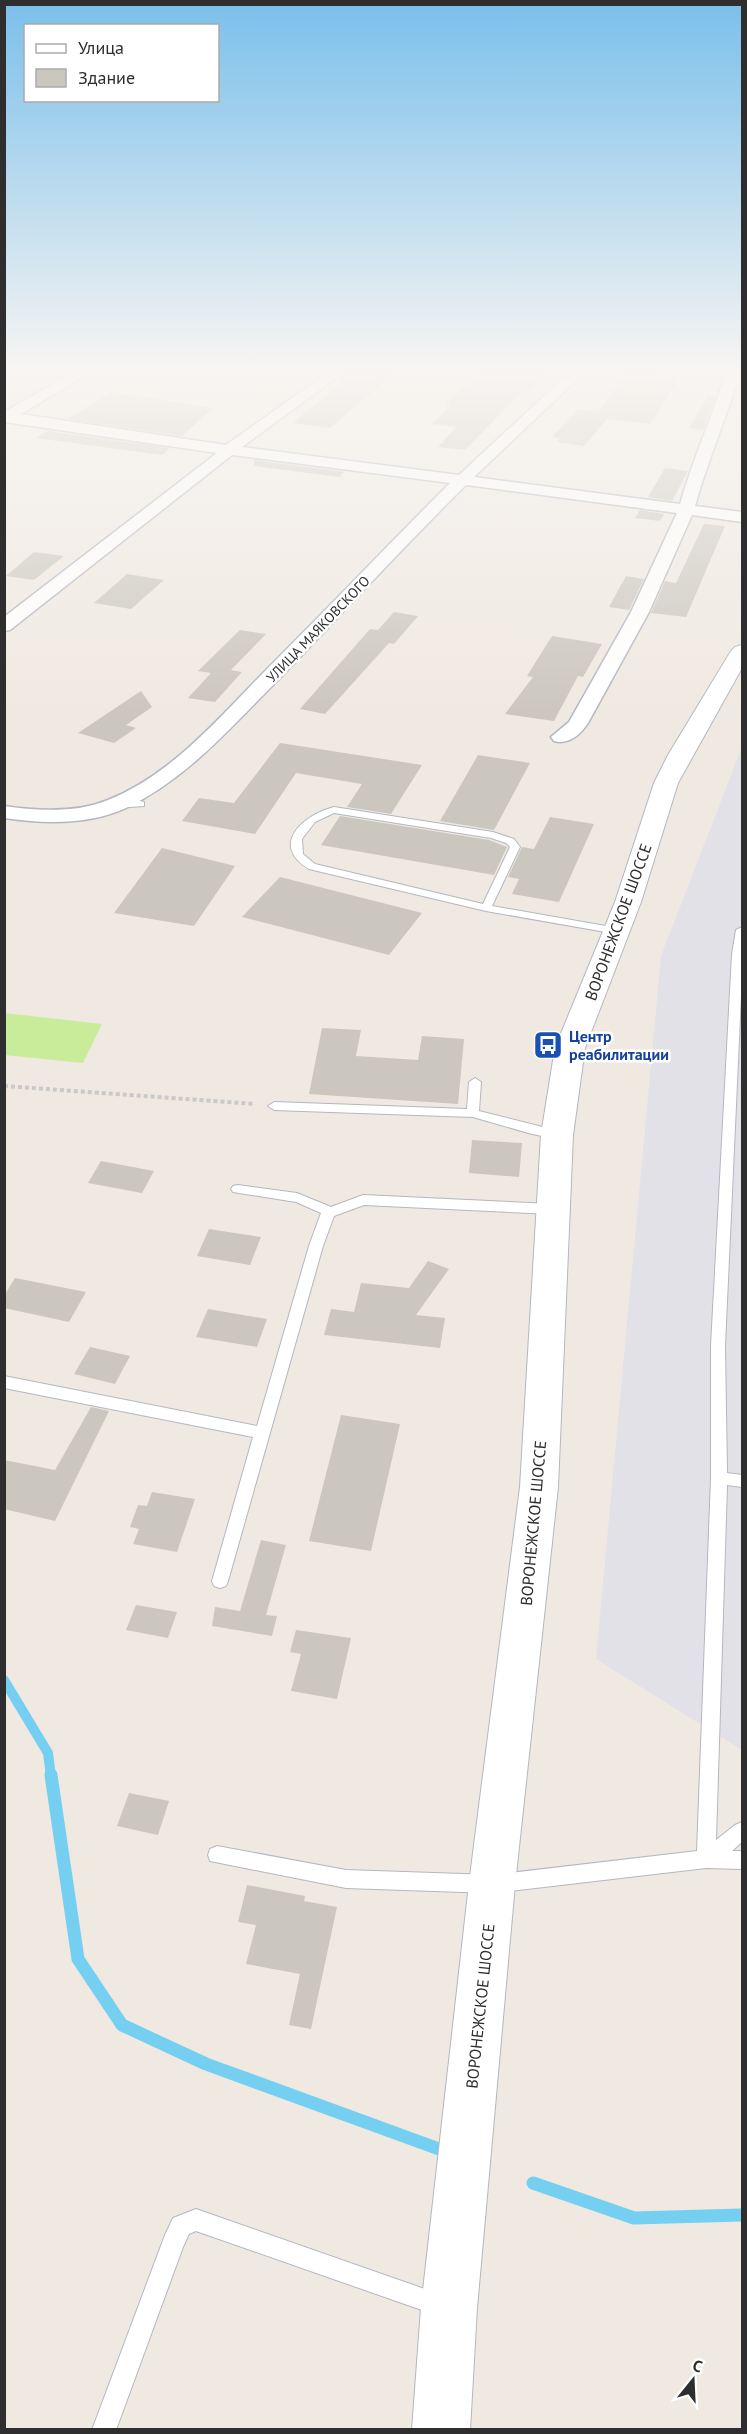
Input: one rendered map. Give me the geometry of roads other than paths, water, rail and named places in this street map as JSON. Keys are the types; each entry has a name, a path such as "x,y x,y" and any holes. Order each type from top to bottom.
{"main road":[{"name":"ВОРОНЕЖСКОЕ ШОССЕ","path":"441,2430 449,2308 492,1884 538,1487 557,1135 570,1048 617,931 666,783 680,755 742,651"}],"street":[{"path":"4,626 186,484"},
{"name":"УЛИЦА МАЯКОВСКОГО","path":"9,818 46,816 114,805 148,787 186,760 215,734 457,484"},
{"path":"480,484 742,517"},
{"path":"561,737 573,730 578,723 640,612 682,524 693,484"}],"lane":[{"path":"114,805 140,804"},
{"path":"486,908 515,848 510,841 493,835 334,810 315,816 297,838 298,856 313,867 486,908 617,931"},
{"path":"706,1859 719,1478 718,1346 737,1071 742,930"},
{"path":"472,1113 476,1082"},
{"path":"274,1106 472,1113 557,1135"},
{"path":"238,1189 296,1197 321,1205 330,1212"},
{"path":"220,1581 324,1219 330,1212 363,1200 552,1209"},
{"path":"4,1382 262,1433"},
{"path":"719,1478 742,1481"},
{"path":"706,1859 742,1831"},
{"path":"217,1855 346,1880 492,1884 706,1859 742,1860"},
{"path":"104,2430 173,2244 181,2226 196,2220 449,2308"}],"waterway":[{"path":"4,1680 48,1753 51,1777"},
{"path":"51,1775 78,1959 122,2025 206,2064 450,2153"},
{"path":"533,2183 634,2218 742,2215"}],"place":[{"name":"Центр реабилитации","path":"548,1045"}]}
